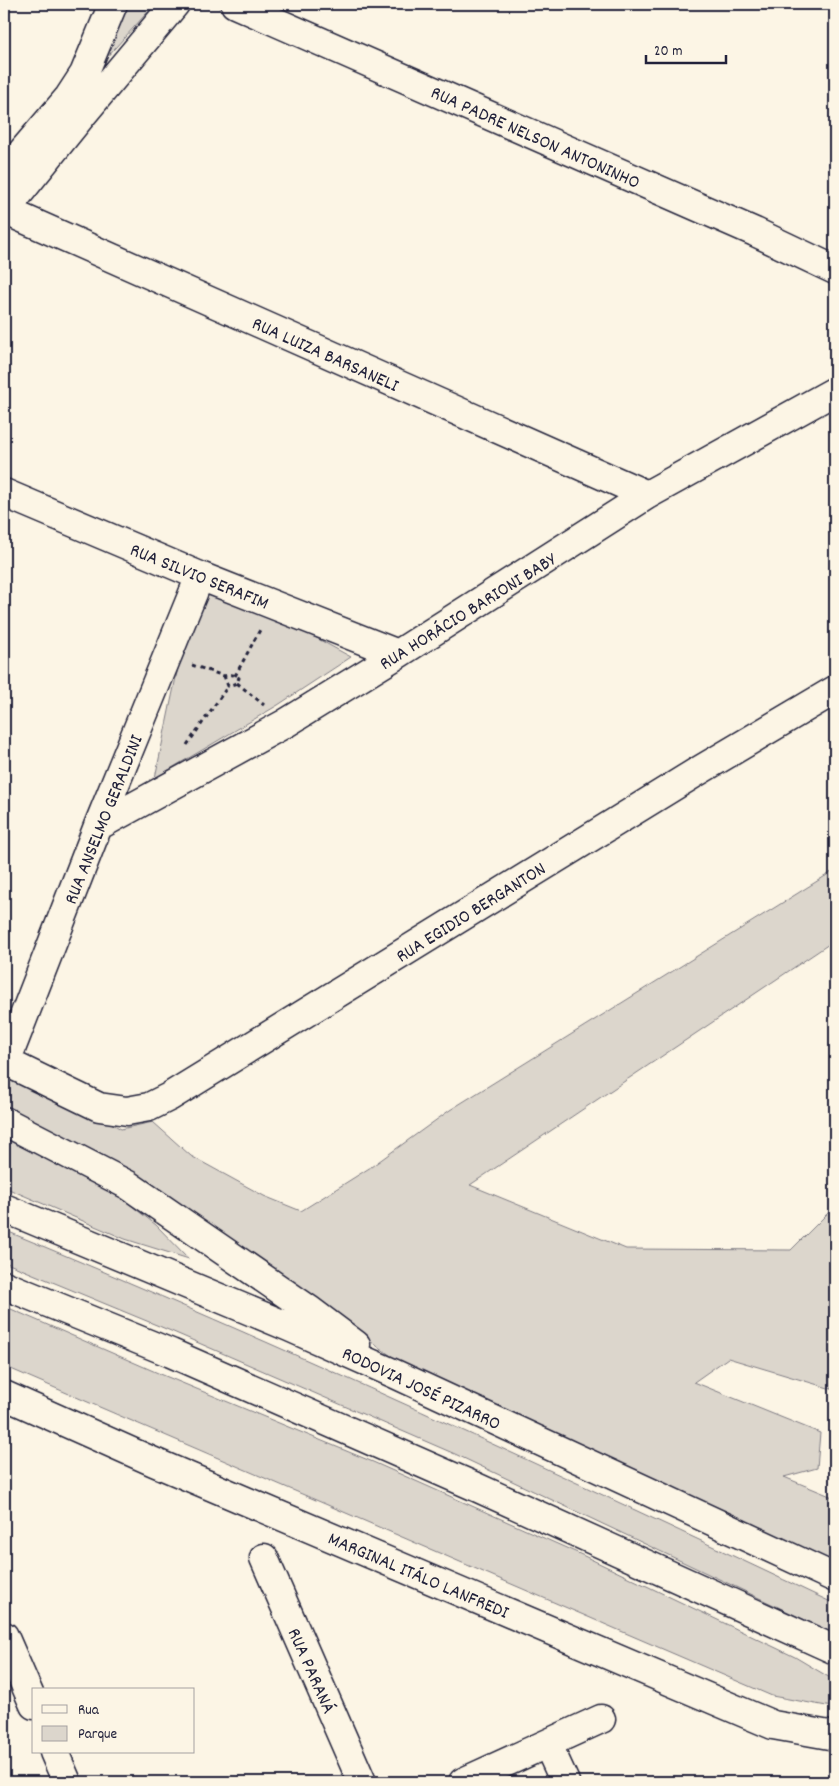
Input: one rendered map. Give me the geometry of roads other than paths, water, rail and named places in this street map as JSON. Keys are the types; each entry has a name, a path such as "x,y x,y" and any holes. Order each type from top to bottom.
{"street":[{"path":"4,172 69,97 84,74 113,4"},
{"path":"4,211 175,4"},
{"name":"RUA PADRE NELSON ANTONINHO","path":"235,4 746,228 835,270"},
{"name":"RUA LUIZA BARSANELI","path":"4,211 647,495"},
{"name":"RUA HORÁCIO BARIONI BABY","path":"98,826 286,723 647,495 835,391"},
{"name":"RUA SILVIO SERAFIM","path":"4,493 200,576 398,654"},
{"name":"RUA ANSELMO GERALDINI","path":"5,1062 98,826 200,576"},
{"name":"RUA EGIDIO BERGANTON","path":"5,1062 99,1106 127,1111 149,1107 169,1097 695,773 835,690"},
{"path":"4,1120 128,1185 308,1309 395,1374"},
{"name":"RODOVIA JOSÉ PIZARRO","path":"4,1208 289,1327 395,1374 835,1578"},
{"path":"4,1285 171,1353 476,1487 835,1650"},
{"name":"MARGINAL ITÁLO LANFREDI","path":"4,1395 154,1462 835,1750"},
{"name":"RUA PARANÁ","path":"264,1558 362,1782"},
{"path":"4,1636 32,1700"},
{"path":"463,1782 548,1745 601,1719"},
{"path":"773,1725 835,1736"},
{"path":"548,1745 565,1782"},
{"path":"55,1754 67,1782"}]}
